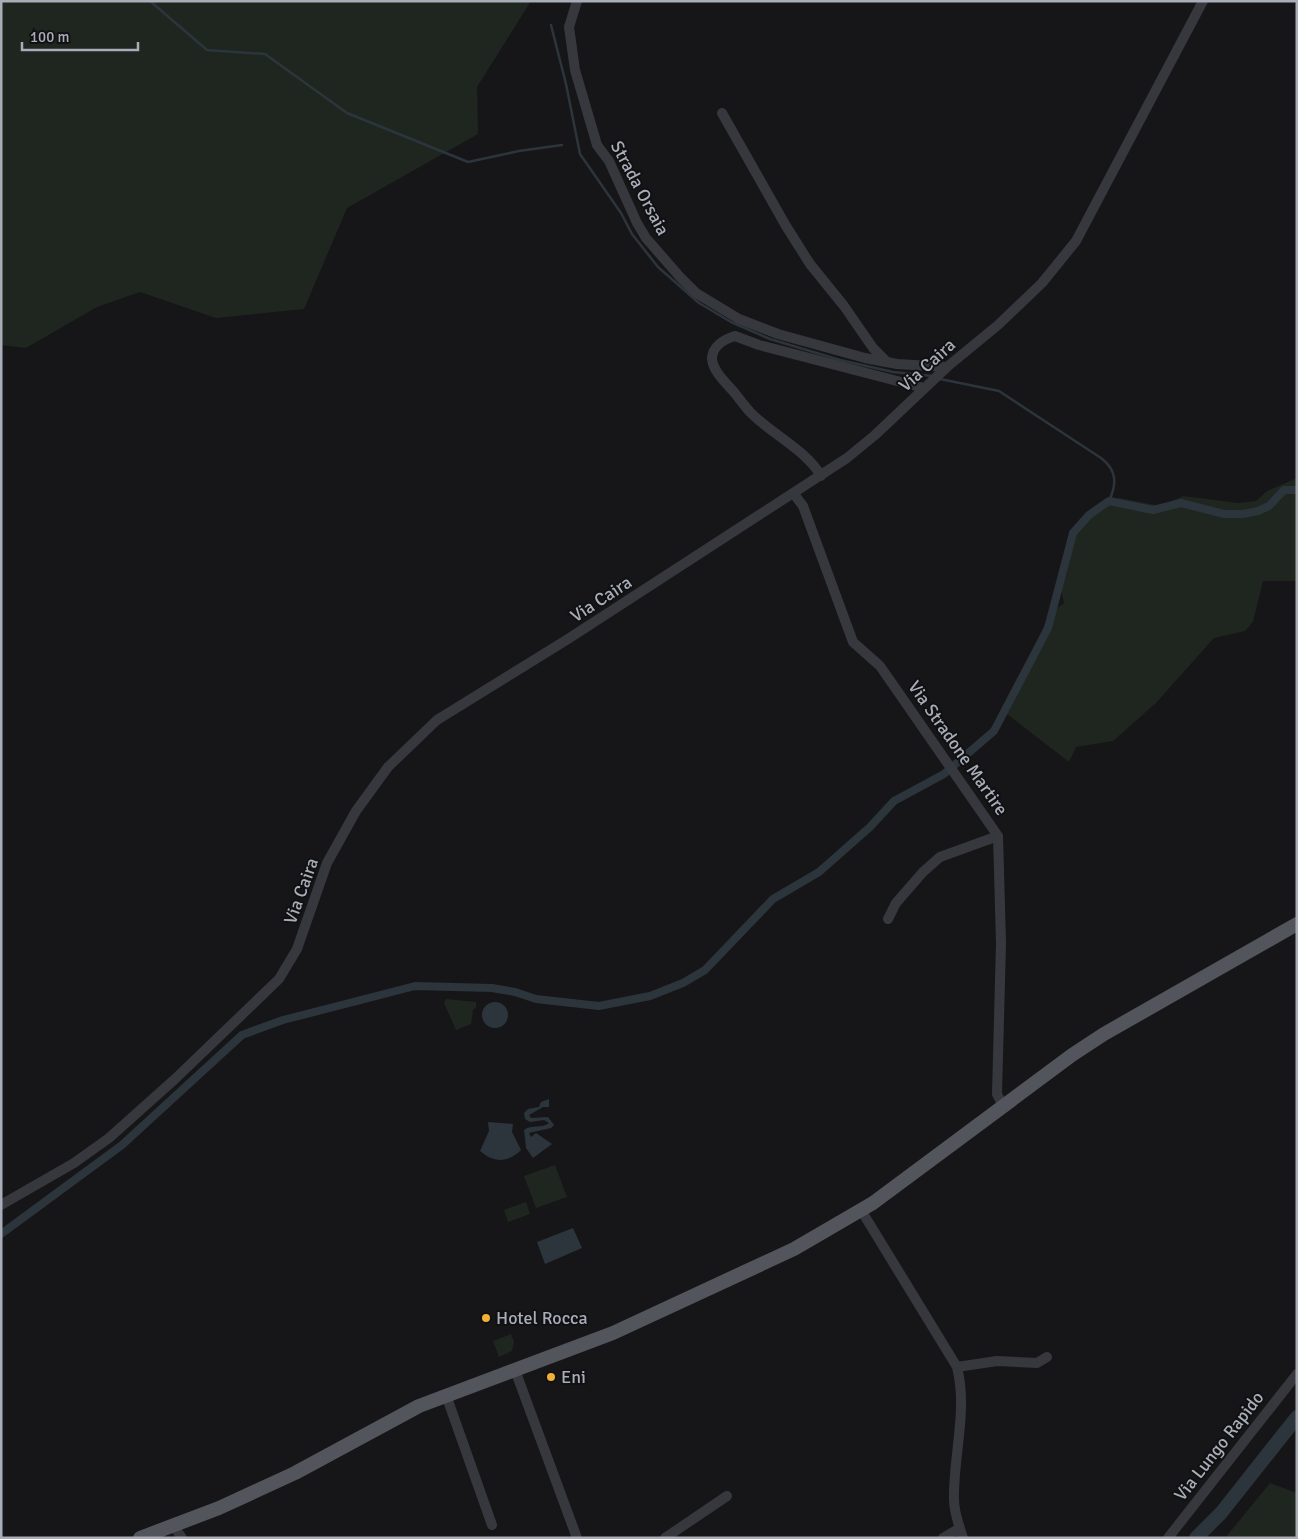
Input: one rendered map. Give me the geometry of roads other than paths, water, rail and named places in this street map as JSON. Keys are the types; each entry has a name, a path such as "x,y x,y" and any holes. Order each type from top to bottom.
{"main road":[{"path":"140,1538 219,1508 295,1473 386,1422 446,1395 636,1322 680,1300 794,1249 861,1210 1104,1034 1297,924"}],"street":[{"name":"Strada Orsaia","path":"577,1 568,26 575,70 597,144 609,161 637,223 663,260 696,293 739,319 778,334 865,358 887,362 946,367"},
{"name":"Via Caira","path":"1,1205 74,1162 109,1138 175,1079 279,979 297,949 327,864 356,810 388,767 437,720 568,639 821,476 875,435 946,367 998,325 1042,283 1076,241 1203,1"},
{"path":"722,113 786,226 810,264 844,306 873,348 887,362"},
{"path":"821,476 812,465 752,414 727,385 714,367 712,357 714,350 720,343 735,336 759,345 924,388"},
{"name":"Via Stradone Martire","path":"794,494 803,506 853,642 880,666 998,836 1001,943 996,1094 1003,1106"},
{"path":"888,919 896,903 923,872 940,857 998,836"},
{"path":"861,1210 958,1367 960,1381 960,1441 954,1501 961,1533 943,1538"},
{"path":"958,1367 997,1361 1038,1363 1047,1356"},
{"path":"515,1370 577,1538"},
{"name":"Via Lungo Rapido","path":"1168,1538 1297,1374"},
{"path":"446,1395 492,1525"},
{"path":"666,1538 727,1496"},
{"path":"173,1525 182,1538"}],"waterway":[{"path":"150,1 207,50 265,54 347,113 468,162 519,151 562,145"},
{"path":"551,25 566,84 580,154 621,213 632,234 658,267 699,303 731,322 770,339 840,360 893,372 932,376"},
{"path":"940,379 999,391 1101,458 1113,472 1114,483 1109,501"},
{"path":"1,1234 122,1145 242,1035 283,1020 415,986 492,988 515,992 536,999 599,1006 650,996 683,983 705,970 773,899 819,872 870,827 894,801 944,774 994,731 1048,628 1073,533 1089,515 1109,501 1153,510 1181,503 1224,514 1243,514 1258,511 1269,506 1284,490 1297,490"},
{"path":"1196,1538 1221,1513 1297,1417"}],"place":[{"name":"Hotel Rocca","path":"486,1318"},
{"name":"Eni","path":"551,1377"}]}
